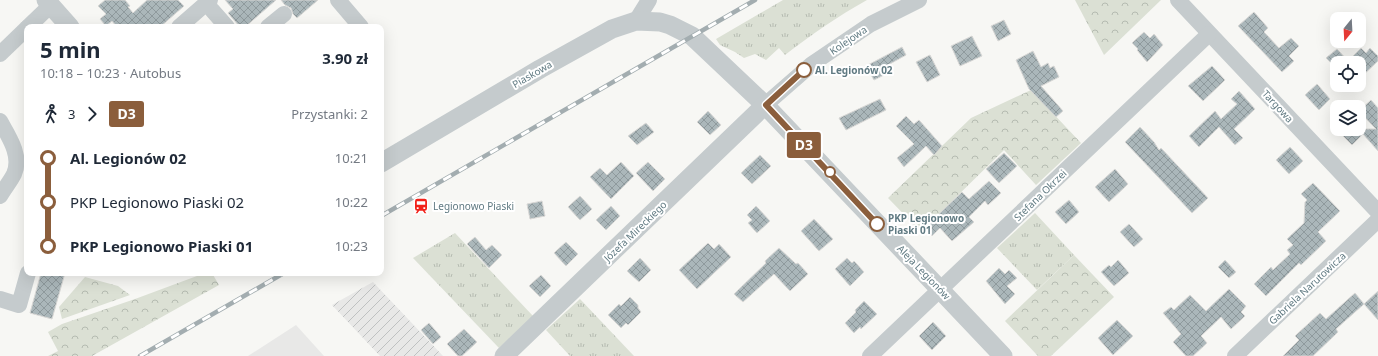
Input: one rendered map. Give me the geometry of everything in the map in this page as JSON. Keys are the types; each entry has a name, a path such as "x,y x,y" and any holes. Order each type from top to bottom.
{"street":[{"path":"338,0 358,24"},
{"path":"636,21 649,0"},
{"name":"Kolejowa","path":"766,105 812,64 871,24 919,0"},
{"name":"Targowa","path":"1178,0 1378,212"},
{"path":"30,24 48,3 67,24"},
{"path":"183,24 211,5 225,24"},
{"path":"272,24 284,14"},
{"name":"Piaskowa","path":"384,161 569,53 612,30 636,21 660,22 692,36"},
{"path":"0,54 24,30"},
{"name":"Stefana Okrzei","path":"870,356 1210,34"},
{"name":"Aleja Legionów","path":"692,36 766,105 1003,356"},
{"name":"Józefa Mireckiego","path":"504,356 766,105"},
{"path":"0,122 11,141 21,175 0,196"},
{"name":"Gabriela Narutowicza","path":"1235,356 1378,220"},
{"path":"0,299 19,305 27,276"}],"shaded area":[{"path":"373,282 443,356 380,356 332,305"},
{"path":"296,325 324,356 248,356"}],"green space":[{"path":"783,0 867,0 825,26 785,55 779,48 766,60 755,54 744,58 720,45 716,39"},
{"path":"1075,0 1161,0 1104,55"},
{"path":"1031,90 1081,143 1036,185 1004,150 920,231 888,198 971,118"},
{"path":"1035,213 1074,255 1037,290 997,248"},
{"path":"455,233 533,316 499,348 413,258"},
{"path":"1074,255 1114,297 1051,356 1038,356 1005,321"},
{"path":"197,276 214,276 219,285 92,356 48,356 58,351 48,332 62,324"},
{"path":"85,277 118,286 130,295 62,319 59,307"},
{"path":"580,299 634,356 570,356 546,330"}],"building":[{"path":"105,0 125,0 133,13 147,0 178,0 184,6 163,24 114,24 112,21 108,24 104,24 100,19 106,14 98,6"},
{"path":"225,0 276,0 248,24 237,24 228,13 233,9"},
{"path":"281,0 318,0 297,18 293,14 291,8 285,5"},
{"path":"1254,12 1268,28 1264,32 1279,48 1291,38 1299,46 1289,56 1294,61 1282,72 1238,26"},
{"path":"1004,20 1011,34 998,41 991,26"},
{"path":"1144,32 1150,38 1154,34 1163,45 1147,62 1132,43"},
{"path":"972,36 982,56 960,66 951,46"},
{"path":"902,47 906,55 888,65 892,71 874,80 866,66"},
{"path":"1361,48 1366,53 1370,48 1378,56 1378,61 1366,72 1366,56 1353,56"},
{"path":"1337,49 1343,56 1330,56 1330,62 1326,58"},
{"path":"1033,51 1041,67 1048,63 1050,68 1054,66 1059,77 1041,86 1063,111 1056,117 1029,89 1016,60"},
{"path":"930,55 940,75 927,82 916,62"},
{"path":"1212,66 1225,80 1203,101 1188,86"},
{"path":"1317,84 1330,99 1319,110 1305,95"},
{"path":"1239,91 1255,109 1234,129 1243,138 1235,145 1219,127 1199,147 1189,136 1215,111 1221,119 1237,104 1231,99"},
{"path":"880,99 886,110 846,130 839,118"},
{"path":"1371,100 1378,108 1378,151 1365,136 1366,136 1366,129 1376,129 1366,118 1366,105"},
{"path":"708,111 721,125 710,135 697,122"},
{"path":"906,116 914,124 919,120 942,146 934,155 926,146 904,167 897,158 914,144 896,126"},
{"path":"646,123 654,132 637,145 628,136"},
{"path":"1140,127 1154,142 1159,150 1161,148 1208,198 1192,213 1125,142"},
{"path":"1343,136 1361,136 1352,145"},
{"path":"1290,147 1303,161 1289,174 1276,160"},
{"path":"1004,153 1017,166 999,183 986,169"},
{"path":"760,155 771,166 752,184 741,173"},
{"path":"621,162 634,176 611,199 590,177 600,168 607,175"},
{"path":"648,162 665,179 653,191 636,173"},
{"path":"1115,169 1128,184 1109,202 1095,187"},
{"path":"989,181 1001,193 988,205 985,201 969,217 974,222 952,241 940,228 932,236 924,228 962,192 969,199"},
{"path":"1313,183 1340,211 1318,232 1326,241 1301,265 1299,263 1266,296 1254,284 1271,267 1273,270 1290,254 1287,250 1293,245 1287,239 1304,223 1305,202 1307,200 1301,194"},
{"path":"580,196 592,209 580,220 568,207"},
{"path":"1069,200 1079,212 1066,224 1055,212"},
{"path":"542,201 545,216 530,219 527,204"},
{"path":"611,206 620,216 606,230 596,220"},
{"path":"756,206 770,221 757,233 748,223 752,220 747,215"},
{"path":"814,219 833,239 819,251 801,231"},
{"path":"1129,224 1143,239 1134,247 1120,232"},
{"path":"475,237 486,250 492,245 502,255 489,268 467,244"},
{"path":"566,242 578,254 566,266 554,253"},
{"path":"708,243 714,249 719,244 731,257 697,289 679,270"},
{"path":"779,248 796,264 798,263 808,274 790,291 774,274 743,302 734,294"},
{"path":"640,258 651,270 639,282 627,271"},
{"path":"847,258 852,263 854,261 864,272 850,286 835,269"},
{"path":"1118,260 1129,273 1114,286 1101,272 1109,265 1111,267"},
{"path":"1225,260 1236,272 1229,278 1218,267"},
{"path":"999,268 1005,274 1009,270 1017,278 1007,286 1015,294 1005,304 986,281"},
{"path":"541,275 551,286 540,297 529,286"},
{"path":"40,276 64,276 52,319 30,313"},
{"path":"1229,289 1246,306 1241,312 1245,316 1231,329 1221,317 1201,336 1207,343 1193,356 1186,356 1173,342 1181,334 1163,313 1171,307 1174,310 1190,295 1206,311"},
{"path":"1378,291 1378,320 1364,304"},
{"path":"1355,293 1364,304 1336,329 1338,332 1313,356 1283,356 1299,340 1295,336 1320,313 1326,319"},
{"path":"630,297 638,305 641,312 628,325 626,323 621,328 608,315 619,304 621,306"},
{"path":"864,301 877,314 861,329 860,327 854,333 845,323"},
{"path":"1117,320 1133,336 1113,355 1098,338"},
{"path":"933,322 946,336 932,350 919,336"},
{"path":"429,323 441,337 433,344 421,330"},
{"path":"464,329 477,342 462,356 458,356 447,344"}],"railway":[{"path":"384,214 755,0"},
{"path":"140,356 279,276"}],"bus line":[{"name":"D3","path":"804,70 766,105 877,224"}],"place":[{"name":"Al. Legionów 02","path":"804,70"},
{"name":"Legionowo Piaski","path":"421,206"},
{"name":"PKP Legionowo Piaski 01","path":"877,224"}]}
